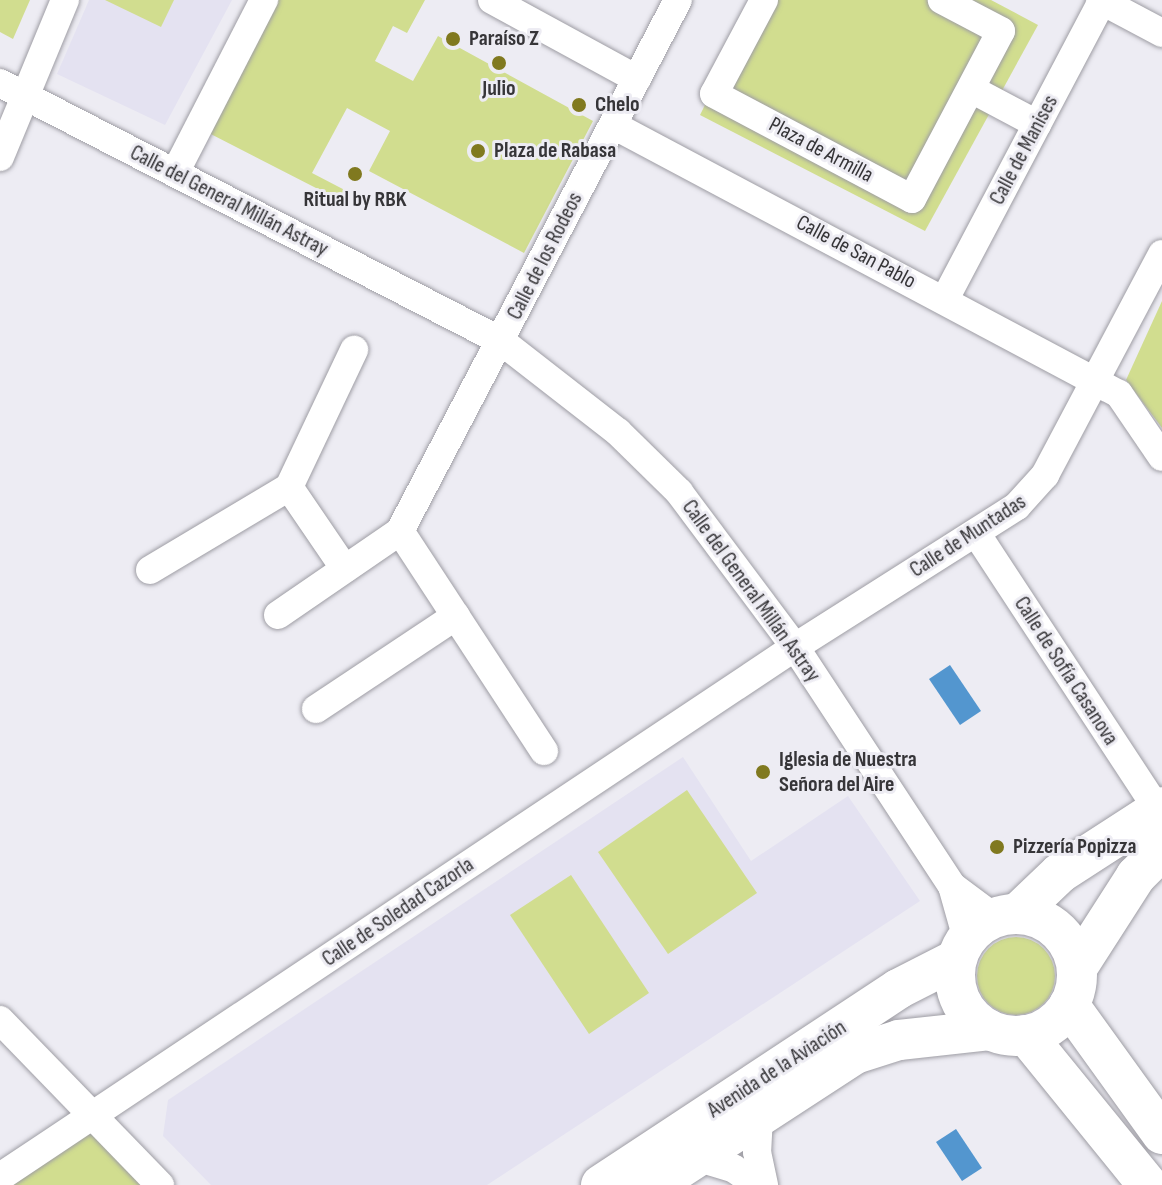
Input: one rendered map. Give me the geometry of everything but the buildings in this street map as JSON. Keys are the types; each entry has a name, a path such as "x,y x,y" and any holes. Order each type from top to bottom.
{"main road":[{"name":"Avenida de la Aviación","path":"601,1185 984,933 1060,873 1160,808"},
{"path":"1007,1032 1051,1025 1136,876 1162,850"},
{"path":"1148,1185 1007,1032 964,1008 955,976 984,933 1050,925 1063,937 1073,986 1162,1134"},
{"name":"Avenida de la Aviación","path":"654,1185 855,1054 879,1044 1007,1032"}],"street":[{"path":"0,157 12,89 65,0"},
{"path":"175,173 264,0"},
{"path":"492,0 637,79"},
{"name":"Calle de los Rodeos","path":"501,341 678,0"},
{"name":"Plaza de Armilla","path":"764,0 714,94 912,199 1001,31 942,0"},
{"path":"1101,1 1162,33"},
{"name":"Calle de Manises","path":"945,299 1101,1"},
{"name":"Calle del General Millán Astray","path":"12,89 501,341 618,432 679,492 795,647 984,933"},
{"path":"971,89 1037,124"},
{"name":"Calle de San Pablo","path":"613,125 1119,394 1162,457"},
{"name":"Calle de Muntadas","path":"795,647 976,533 1034,492 1098,382 1162,254"},
{"path":"278,615 400,531 501,341"},
{"path":"150,570 289,487 354,350"},
{"path":"289,487 345,569"},
{"path":"400,531 544,751"},
{"name":"Calle de Sofía Casanova","path":"976,533 1160,808"},
{"path":"316,709 456,616"},
{"name":"Calle de Soledad Cazorla","path":"0,1177 795,647"},
{"path":"0,1020 160,1185"},
{"path":"759,1116 757,1152 764,1185"},
{"path":"696,1157 733,1168 757,1185"}],"shaded area":[{"path":"89,0 232,0 165,125 57,74"},
{"path":"683,757 751,861 848,796 920,901 487,1185 211,1185 163,1136 168,1100"}],"green space":[{"path":"0,0 30,0 13,39 0,32"},
{"path":"105,0 174,0 161,27"},
{"path":"264,0 425,0 407,33 393,26 375,61 413,81 438,36 593,121 524,253 369,171 390,131 347,108 312,173 362,199 357,209 199,128"},
{"path":"757,0 991,0 1038,25 925,231 700,115"},
{"path":"1162,301 1162,428 1126,380"},
{"path":"687,790 757,893 668,954 598,852"},
{"path":"571,875 649,993 589,1034 510,915"},
{"path":"1016,937 1031,940 1044,948 1052,961 1055,976 1052,991 1044,1004 1031,1012 1016,1015 1001,1012 988,1004 980,991 977,976 980,961 988,948 1001,940"},
{"path":"93,1116 157,1185 0,1185"}],"water":[{"path":"950,665 981,711 960,725 929,679"},
{"path":"956,1129 982,1168 962,1181 936,1142"}],"place":[{"name":"Paraíso Z","path":"453,39"},
{"name":"Julio","path":"499,63"},
{"name":"Chelo","path":"579,105"},
{"name":"Plaza de Rabasa","path":"478,151"},
{"name":"Ritual by RBK","path":"355,174"},
{"name":"Iglesia de Nuestra Señora del Aire","path":"763,772"},
{"name":"Pizzería Popizza","path":"997,847"}]}
